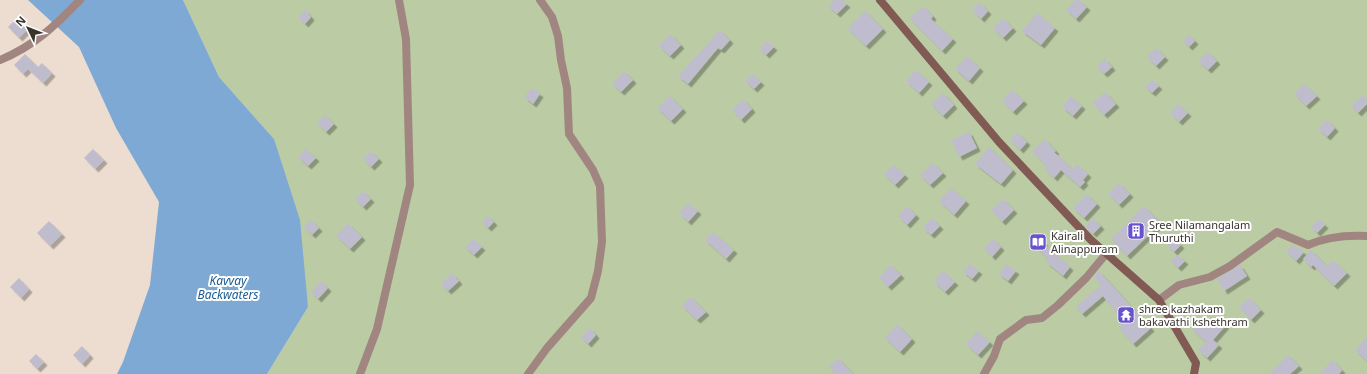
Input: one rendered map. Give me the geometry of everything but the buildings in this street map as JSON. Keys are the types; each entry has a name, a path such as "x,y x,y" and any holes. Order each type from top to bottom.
{"main road":[{"path":"880,0 999,142 1091,240 1159,300 1196,363 1194,374"}],"street":[{"path":"0,60 50,31 80,0"},
{"path":"360,374 377,330 410,185 406,39 399,0"},
{"path":"528,374 547,348 591,298 598,271 602,242 600,186 592,170 569,134 567,88 560,60 558,36 552,17 540,0"},
{"path":"1159,300 1179,285 1210,277 1230,266 1277,232 1308,245 1319,240 1352,235 1367,236"},
{"path":"984,374 994,356 1000,339 1026,320 1042,318 1086,278 1106,254"}],"green space":[{"path":"183,0 1367,0 1367,374 267,374 308,307 274,139 219,77"}],"water":[{"name":"Kavvay Backwaters","path":"28,0 183,0 219,77 274,139 300,220 308,307 267,374 117,374 123,362 150,285 159,202 116,128 79,47"}],"place":[{"name":"Sree Nilamangalam Thuruthi","path":"1136,231"},
{"name":"Kairali Alinappuram","path":"1038,242"},
{"name":"shree kazhakam bakavathi kshethram","path":"1126,315"}]}
